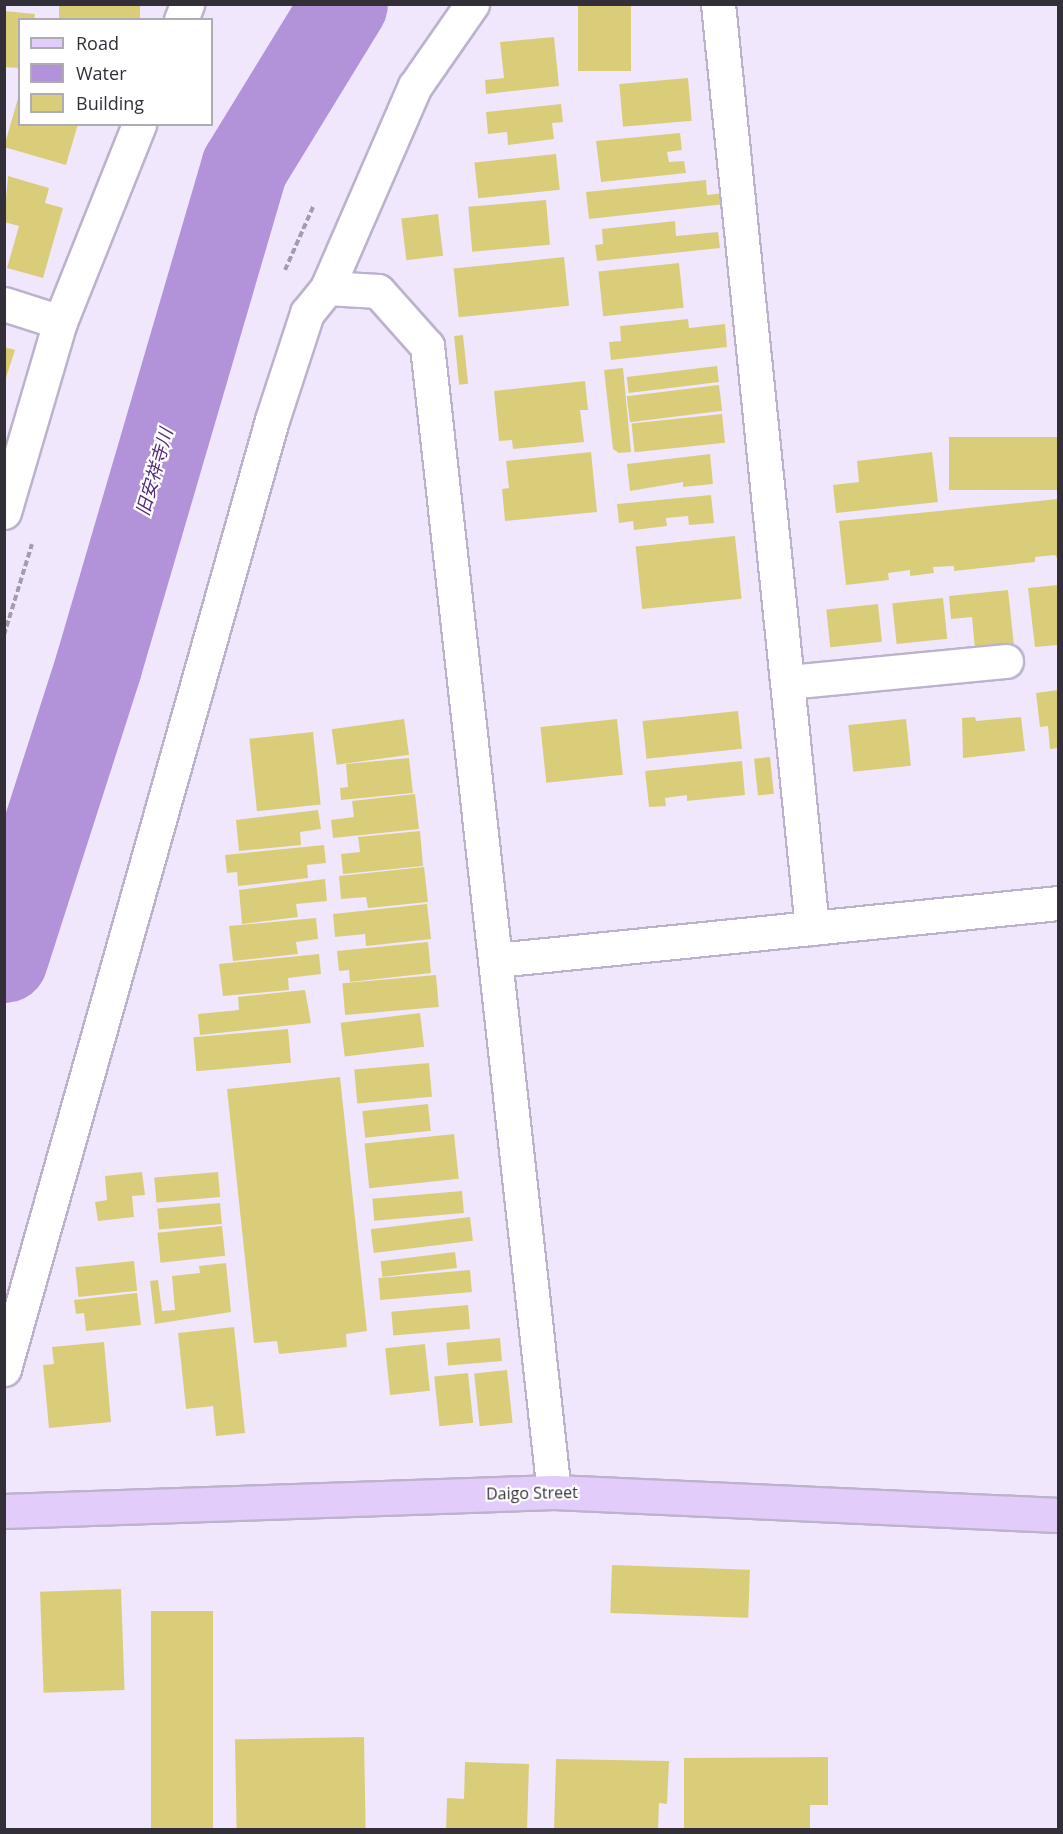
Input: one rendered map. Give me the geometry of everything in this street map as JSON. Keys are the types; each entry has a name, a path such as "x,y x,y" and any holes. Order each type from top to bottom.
{"main road":[{"name":"Daigo Street","path":"4,1511 554,1492 1059,1515"}],"street":[{"path":"4,1369 272,420 307,313 327,288 416,86 472,4"},
{"path":"718,4 812,928"},
{"path":"4,512 60,322 138,126"},
{"path":"327,288 378,291 428,346 554,1492"},
{"path":"4,304 60,322"},
{"path":"788,682 1006,661"},
{"path":"496,960 1059,903"}],"water":[{"path":"300,5 336,5 282,120 215,227 176,338 5,1001 5,886 44,708 69,647 84,586 102,538 132,407 221,154"}],"building":[{"path":"59,4 140,4 140,18 59,18"},
{"path":"578,4 631,4 631,71 578,71"},
{"path":"4,11 35,14 34,18 18,18 18,68 4,67"},
{"path":"554,37 559,86 486,94 485,80 504,78 500,42"},
{"path":"688,78 692,121 623,127 619,84"},
{"path":"18,98 18,126 77,126 66,165 4,147"},
{"path":"561,104 563,122 552,123 554,139 508,145 507,132 488,134 486,112"},
{"path":"680,133 682,150 667,152 669,162 684,161 686,173 601,182 596,141"},
{"path":"556,154 560,190 478,198 474,163"},
{"path":"8,176 49,188 45,203 63,208 43,278 7,268 19,226 4,222"},
{"path":"706,180 707,195 724,193 725,204 589,219 586,192"},
{"path":"546,200 550,245 472,252 468,207"},
{"path":"438,214 443,256 406,260 401,219"},
{"path":"675,221 676,236 718,232 720,248 597,261 595,245 603,244 602,229"},
{"path":"564,257 569,306 459,317 454,269"},
{"path":"679,263 684,308 603,316 598,271"},
{"path":"688,319 689,328 725,324 727,347 611,360 609,342 621,341 620,326"},
{"path":"463,335 468,384 459,385 454,336"},
{"path":"4,347 15,350 5,381 4,381"},
{"path":"717,366 719,382 629,393 627,377"},
{"path":"623,368 631,452 619,453 613,449 604,370"},
{"path":"585,381 588,410 580,410 584,442 513,449 512,440 499,441 494,391"},
{"path":"719,385 722,411 630,422 627,396"},
{"path":"722,414 725,443 635,452 631,424"},
{"path":"949,437 1058,437 1058,490 949,490"},
{"path":"591,452 597,512 505,521 502,489 509,488 506,461"},
{"path":"932,452 938,502 836,513 833,485 859,482 857,461"},
{"path":"710,454 713,484 683,487 683,482 630,491 627,464"},
{"path":"711,495 714,523 689,525 688,516 666,518 667,526 634,530 633,521 619,523 617,504"},
{"path":"1058,499 1058,559 1055,555 1035,557 1035,562 954,571 954,566 933,567 934,573 910,576 910,570 888,573 889,580 846,585 839,521"},
{"path":"735,536 742,599 642,609 636,546"},
{"path":"1058,585 1058,645 1035,647 1028,588"},
{"path":"1008,590 1014,646 975,650 972,617 951,619 949,596"},
{"path":"943,598 947,639 897,644 892,603"},
{"path":"878,604 882,642 830,647 826,609"},
{"path":"1058,690 1058,748 1050,749 1048,726 1040,727 1036,693"},
{"path":"738,711 742,749 646,759 643,721"},
{"path":"975,717 976,721 1021,717 1025,751 963,758 962,718"},
{"path":"404,719 409,755 337,765 332,729"},
{"path":"617,719 623,775 546,783 540,727"},
{"path":"906,719 911,766 853,772 848,725"},
{"path":"313,732 321,805 257,811 249,739"},
{"path":"770,757 774,794 758,795 754,759"},
{"path":"409,758 413,793 341,800 340,788 348,787 346,764"},
{"path":"742,761 745,795 687,801 687,795 665,798 666,806 649,807 645,771"},
{"path":"415,794 419,829 333,838 331,820 354,817 352,801"},
{"path":"318,810 321,829 300,832 301,845 239,851 236,820"},
{"path":"420,831 423,866 343,874 341,854 360,852 358,837"},
{"path":"324,845 326,863 307,865 308,878 238,886 237,872 227,873 225,855"},
{"path":"424,867 428,902 368,908 366,897 341,899 339,876"},
{"path":"325,879 327,901 296,904 298,917 242,924 239,890"},
{"path":"427,904 431,939 366,946 365,934 335,937 333,914"},
{"path":"316,918 318,939 296,942 298,954 233,961 229,926"},
{"path":"428,942 431,973 350,982 349,970 339,971 337,951"},
{"path":"319,954 321,974 288,978 289,990 223,996 219,964"},
{"path":"436,975 439,1007 345,1015 342,983"},
{"path":"305,990 311,1023 200,1035 198,1014 239,1010 238,997"},
{"path":"420,1013 424,1047 345,1056 341,1023"},
{"path":"288,1029 291,1063 196,1071 193,1037"},
{"path":"429,1063 432,1097 357,1103 354,1070"},
{"path":"340,1077 367,1331 346,1334 347,1347 279,1354 277,1341 254,1343 227,1089"},
{"path":"428,1104 431,1131 365,1138 362,1111"},
{"path":"454,1134 459,1179 369,1188 364,1143"},
{"path":"142,1172 145,1195 132,1196 134,1217 98,1221 95,1202 107,1200 105,1176"},
{"path":"218,1172 220,1197 156,1202 154,1178"},
{"path":"462,1191 464,1213 374,1221 372,1199"},
{"path":"220,1203 222,1224 159,1229 157,1208"},
{"path":"470,1217 473,1241 374,1253 371,1229"},
{"path":"222,1226 225,1256 160,1263 157,1233"},
{"path":"455,1252 457,1268 383,1277 381,1261"},
{"path":"134,1261 137,1291 78,1297 75,1267"},
{"path":"226,1263 231,1312 155,1324 150,1281 158,1280 162,1311 175,1310 172,1276 200,1273 199,1266"},
{"path":"470,1270 472,1292 380,1300 378,1278"},
{"path":"137,1293 141,1325 86,1331 84,1313 76,1314 74,1300"},
{"path":"468,1305 470,1329 393,1336 391,1312"},
{"path":"234,1327 245,1433 216,1436 213,1406 186,1409 178,1333"},
{"path":"500,1338 502,1361 448,1366 446,1343"},
{"path":"104,1342 111,1422 49,1428 43,1365 54,1364 52,1347"},
{"path":"425,1344 430,1391 390,1395 385,1348"},
{"path":"507,1370 513,1423 480,1426 474,1373"},
{"path":"468,1373 473,1423 439,1426 434,1377"},
{"path":"612,1565 750,1570 748,1618 610,1613"},
{"path":"121,1589 125,1690 44,1693 40,1592"},
{"path":"151,1611 213,1611 213,1830 151,1830"},
{"path":"364,1737 366,1828 237,1830 235,1739"},
{"path":"828,1757 828,1805 810,1805 810,1830 684,1830 684,1758"},
{"path":"556,1759 669,1761 667,1804 659,1803 658,1830 554,1830"},
{"path":"465,1762 529,1764 527,1830 446,1830 447,1798 464,1799"}],"waterway":[{"name":"旧安祥寺川","path":"4,959 98,666 244,167 344,4"}]}
